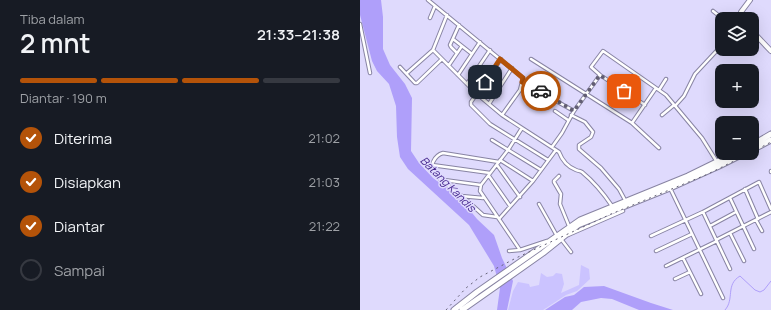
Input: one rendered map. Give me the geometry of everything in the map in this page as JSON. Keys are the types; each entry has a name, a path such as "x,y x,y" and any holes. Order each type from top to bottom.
{"highway":[{"path":"759,140 771,134"},
{"path":"759,146 771,140"},
{"path":"637,198 721,160"},
{"path":"559,238 580,220 612,206 670,188 732,160"},
{"path":"454,310 497,282 578,225 628,201"},
{"path":"462,310 497,282"}],"street":[{"path":"428,0 523,78 520,90 502,115"},
{"path":"743,12 750,0"},
{"path":"430,18 435,6"},
{"path":"407,74 433,50 447,15"},
{"path":"360,24 370,73"},
{"path":"457,53 450,46 459,25"},
{"path":"759,38 771,51"},
{"path":"453,39 472,54"},
{"path":"458,75 480,42"},
{"path":"449,65 462,46"},
{"path":"433,50 477,94 502,115 552,147 559,152 560,157 565,163 575,170 582,172 612,206"},
{"path":"467,84 490,50"},
{"path":"645,104 600,75 592,67 603,52 658,89 674,105 702,138 717,162"},
{"path":"662,115 684,96 695,74 715,53"},
{"path":"400,67 415,83 417,83 442,59"},
{"path":"500,59 471,103 472,106 490,124 548,160"},
{"path":"531,59 632,123 659,148"},
{"path":"489,104 512,68"},
{"path":"552,147 562,133 571,115 600,75"},
{"path":"632,123 645,104 666,79"},
{"path":"522,82 574,111"},
{"path":"555,112 568,120"},
{"path":"571,115 585,122 593,132 591,137 579,145 579,149 601,168 628,201"},
{"path":"520,250 480,192 481,185 508,150 522,128"},
{"path":"492,140 541,170"},
{"path":"498,218 520,197 556,150"},
{"path":"498,218 482,215 433,172 432,165 436,158 443,153 499,161 533,181"},
{"path":"432,165 490,174 510,206"},
{"path":"497,165 520,197"},
{"path":"559,176 554,182 561,194 560,204 570,227"},
{"path":"443,180 481,185"},
{"path":"651,236 703,212 759,182 771,209"},
{"path":"670,188 723,298"},
{"path":"745,189 762,231"},
{"path":"461,196 484,198"},
{"path":"730,198 754,249"},
{"path":"539,204 559,238 571,252"},
{"path":"509,252 559,238 623,212"},
{"path":"703,212 730,269"},
{"path":"710,226 736,212"},
{"path":"666,266 700,250 771,212"},
{"path":"730,233 744,261"},
{"path":"656,251 692,234"},
{"path":"683,258 701,294"},
{"path":"675,279 690,272"}],"shaded area":[{"path":"360,0 381,0 383,17 383,49 390,65 405,84 412,98 411,151 419,163 433,178 459,197 477,219 494,235 502,258 513,281 507,310 497,310 500,288 494,266 469,225 408,169 400,157 397,137 396,106 389,84 377,71 372,61 360,15"},
{"path":"581,265 589,269 590,279 577,291 566,295 543,310 508,310 513,291 518,282 529,284 530,287 539,285 541,273 547,277 553,276 556,273 562,274 564,284 561,293 579,285"},
{"path":"604,286 673,310 639,310 612,299 601,298 581,302 572,310 545,310 565,297 574,295 584,287"}],"waterway":[{"path":"725,310 728,306 731,288 735,280 740,276 755,290 760,292 764,290 771,281"}],"railway":[{"path":"759,148 771,142"},
{"path":"446,310 466,288 480,277 516,258 611,214 708,174 736,160"}],"way so far":[{"path":"541,91 574,111 600,75 624,91"}],"route":[{"path":"485,82 500,59 523,78 522,82 541,91"}],"water label":[{"name":"Batang Kandis","path":"448,184"}]}
